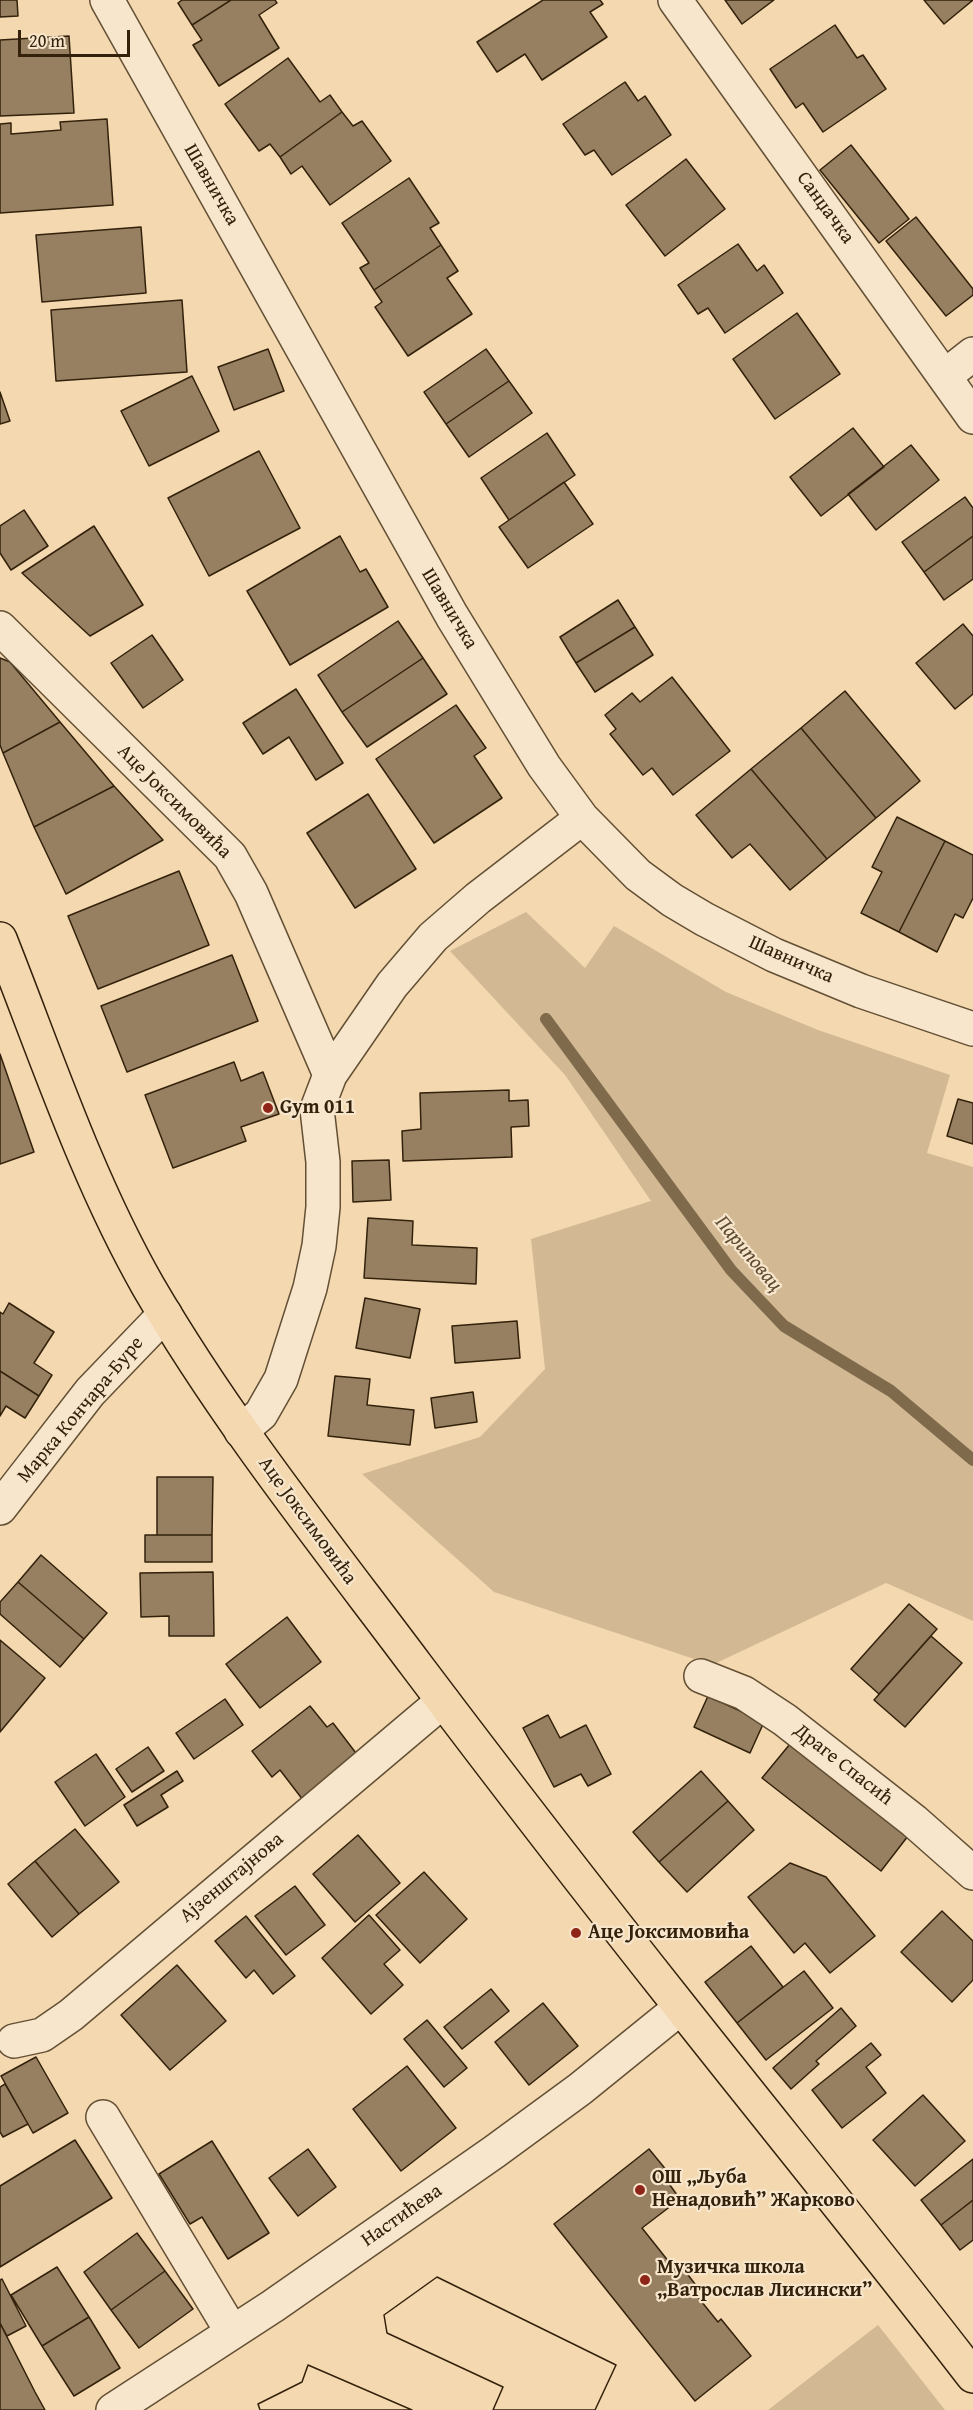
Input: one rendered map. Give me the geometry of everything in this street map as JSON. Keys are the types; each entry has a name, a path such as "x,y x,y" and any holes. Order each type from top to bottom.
{"main road":[{"name":"Аце Јоксимовића","path":"0,939 117,1226 186,1350 321,1542 681,2008 888,2265 973,2376"}],"street":[{"name":"Шавничка","path":"106,0 452,616 544,766 582,818 638,875 704,920 774,955 861,991 973,1029"},
{"name":"Санџачка","path":"675,0 973,417"},
{"path":"945,376 973,354"},
{"name":"Аце Јоксимовића","path":"0,627 230,856 251,893 330,1075"},
{"path":"241,1431 261,1414 281,1379 310,1288 319,1246 323,1207 323,1162 317,1109 330,1075 392,985 433,938 477,898 582,818"},
{"name":"Марка Кончара-Буре","path":"0,1508 90,1392 165,1314"},
{"name":"Драге Спасић","path":"701,1676 744,1693 785,1720 914,1821 973,1873"},
{"name":"Ајзенштајнова","path":"14,2041 42,2035 71,2015 443,1701"},
{"name":"Настићева","path":"113,2410 232,2332 494,2152 580,2090 681,2008"},
{"path":"104,2117 232,2332"}],"shaded area":[{"path":"526,912 585,968 614,926 726,992 818,1030 950,1075 927,1153 973,1167 973,1621 886,1583 712,1665 494,1592 362,1474 480,1437 545,1369 531,1239 651,1201 565,1075 450,951"},
{"path":"878,2325 945,2410 768,2410"}],"building":[{"path":"0,0 17,0 18,16 0,17"},
{"path":"182,0 231,0 192,25 178,3"},
{"path":"231,0 275,0 277,3 259,15 279,48 219,86 193,45 202,40 192,25"},
{"path":"543,0 600,0 603,4 590,12 607,37 542,80 525,54 497,72 477,42"},
{"path":"725,0 774,0 742,24"},
{"path":"924,0 973,0 944,24"},
{"path":"835,25 857,58 863,55 886,89 823,132 803,103 796,108 770,69"},
{"path":"69,36 74,113 0,116 0,40"},
{"path":"288,58 320,102 330,95 342,112 280,157 270,144 259,151 225,104"},
{"path":"625,82 638,101 645,96 671,135 612,175 594,150 585,155 563,124"},
{"path":"342,112 353,126 362,121 391,161 330,205 302,166 291,174 280,157"},
{"path":"107,119 113,205 0,213 0,124 11,123 11,134 61,130 60,122"},
{"path":"851,145 909,219 879,243 820,170"},
{"path":"686,159 725,209 665,256 626,205"},
{"path":"409,178 439,223 430,228 441,245 374,290 360,268 369,263 342,223"},
{"path":"916,217 973,289 973,295 946,316 886,241"},
{"path":"141,227 146,293 42,302 36,235"},
{"path":"738,244 757,271 764,265 783,293 725,333 708,308 698,314 678,285"},
{"path":"441,245 458,271 447,278 472,314 408,356 375,307 382,302 374,290"},
{"path":"182,300 187,372 56,381 51,310"},
{"path":"797,313 840,374 775,419 733,359"},
{"path":"268,349 284,391 234,410 218,367"},
{"path":"486,349 509,381 446,424 424,392"},
{"path":"192,376 219,431 149,466 121,411"},
{"path":"509,381 532,413 469,457 446,424"},
{"path":"0,392 10,421 0,424"},
{"path":"853,428 884,467 821,516 790,477"},
{"path":"547,433 575,475 509,520 481,478"},
{"path":"911,445 939,480 876,530 848,494"},
{"path":"259,451 300,528 209,576 168,498"},
{"path":"564,482 593,524 528,568 499,527"},
{"path":"965,497 973,508 973,536 924,572 902,542"},
{"path":"24,510 48,546 11,570 0,553 0,526"},
{"path":"94,526 143,605 90,636 22,573"},
{"path":"340,536 360,572 366,569 388,607 290,665 247,591"},
{"path":"973,536 973,579 944,600 924,572"},
{"path":"618,600 635,627 576,663 560,637"},
{"path":"398,621 423,658 342,712 318,675"},
{"path":"963,624 973,636 973,694 955,709 916,663"},
{"path":"635,627 653,655 595,692 576,663"},
{"path":"152,635 183,680 143,708 111,663"},
{"path":"0,658 10,662 60,722 3,753 0,745"},
{"path":"423,658 447,694 367,747 342,712"},
{"path":"672,677 730,751 673,795 652,768 643,775 610,734 616,729 605,715 632,693 640,702"},
{"path":"296,689 343,763 316,780 289,737 263,754 243,723"},
{"path":"845,691 920,781 876,818 801,728"},
{"path":"456,705 486,748 474,756 502,798 434,843 376,759"},
{"path":"60,722 114,786 34,827 3,753"},
{"path":"801,728 876,818 827,859 751,769"},
{"path":"751,769 827,859 790,890 750,844 732,858 696,815"},
{"path":"114,786 163,840 66,894 34,827"},
{"path":"368,794 416,869 355,908 307,833"},
{"path":"897,817 945,841 899,932 861,913 882,872 872,867"},
{"path":"945,841 973,855 973,898 963,918 955,914 937,952 899,932"},
{"path":"179,871 209,945 98,989 68,916"},
{"path":"232,955 258,1021 127,1072 101,1006"},
{"path":"0,1054 34,1152 0,1164"},
{"path":"234,1062 241,1081 263,1072 279,1114 241,1127 246,1141 173,1168 145,1095"},
{"path":"509,1090 509,1101 528,1100 529,1126 511,1127 512,1157 403,1161 402,1131 421,1129 420,1093"},
{"path":"958,1099 973,1103 973,1144 947,1136"},
{"path":"389,1160 391,1200 353,1202 352,1161"},
{"path":"368,1218 413,1221 412,1245 477,1248 476,1284 364,1278"},
{"path":"365,1298 420,1309 410,1358 356,1348"},
{"path":"9,1303 54,1332 34,1363 52,1375 39,1396 0,1371 0,1312 3,1314"},
{"path":"517,1321 520,1358 455,1363 452,1326"},
{"path":"0,1371 39,1396 25,1418 6,1406 0,1416"},
{"path":"335,1376 370,1379 367,1405 414,1410 410,1445 328,1436"},
{"path":"473,1392 477,1422 435,1428 431,1398"},
{"path":"157,1477 213,1477 212,1535 157,1535"},
{"path":"145,1535 212,1535 212,1562 145,1562"},
{"path":"41,1555 107,1613 84,1639 18,1582"},
{"path":"213,1572 214,1636 169,1636 169,1616 141,1617 140,1573"},
{"path":"18,1582 84,1639 60,1667 0,1614 0,1602"},
{"path":"909,1604 937,1629 879,1694 851,1669"},
{"path":"287,1617 321,1662 260,1708 226,1664"},
{"path":"931,1636 962,1663 905,1727 874,1700"},
{"path":"0,1640 45,1678 0,1732"},
{"path":"708,1696 764,1722 750,1753 694,1727"},
{"path":"225,1699 243,1725 194,1759 176,1733"},
{"path":"310,1706 327,1727 333,1723 359,1757 303,1800 280,1770 272,1777 252,1751"},
{"path":"548,1715 560,1738 586,1725 611,1774 588,1786 581,1774 554,1787 523,1728"},
{"path":"790,1744 908,1836 881,1871 762,1778"},
{"path":"148,1747 164,1771 132,1792 116,1769"},
{"path":"96,1754 125,1797 85,1826 55,1782"},
{"path":"177,1771 183,1781 161,1795 168,1807 137,1826 124,1805"},
{"path":"701,1771 728,1801 659,1862 633,1832"},
{"path":"728,1801 754,1830 687,1892 659,1862"},
{"path":"75,1829 119,1882 79,1914 35,1861"},
{"path":"358,1835 400,1883 355,1922 313,1874"},
{"path":"35,1861 79,1914 52,1937 8,1884"},
{"path":"790,1863 826,1877 875,1936 830,1973 805,1943 794,1953 748,1897"},
{"path":"424,1872 467,1919 420,1963 376,1915"},
{"path":"295,1886 325,1925 286,1955 255,1916"},
{"path":"942,1911 973,1941 973,1980 952,2002 901,1952"},
{"path":"369,1915 400,1950 384,1964 403,1985 371,2014 322,1958"},
{"path":"246,1916 295,1976 273,1994 254,1970 246,1978 215,1941"},
{"path":"751,1946 783,1987 737,2023 705,1982"},
{"path":"177,1965 226,2021 170,2070 121,2015"},
{"path":"804,1971 833,2008 766,2060 737,2023"},
{"path":"491,1989 509,2011 462,2049 444,2027"},
{"path":"543,2003 578,2046 529,2085 495,2042"},
{"path":"841,2008 856,2026 816,2061 819,2064 791,2089 773,2068"},
{"path":"427,2020 467,2068 444,2087 404,2039"},
{"path":"871,2043 881,2055 866,2067 886,2093 842,2128 812,2090"},
{"path":"36,2057 68,2113 33,2133 1,2076"},
{"path":"407,2066 456,2128 401,2171 353,2109"},
{"path":"5,2084 28,2124 3,2137 0,2132 0,2087"},
{"path":"923,2095 965,2141 915,2186 873,2140"},
{"path":"75,2140 112,2198 0,2267 0,2186"},
{"path":"212,2141 269,2233 228,2259 202,2217 190,2224 159,2174"},
{"path":"308,2149 336,2187 298,2216 269,2178"},
{"name":"Музичка школа „Ватрослав Лисински”","path":"649,2149 672,2177 667,2181 680,2199 642,2228 677,2272 682,2267 698,2288 693,2291 718,2322 721,2319 751,2356 695,2401 554,2224"},
{"path":"973,2159 973,2200 941,2225 921,2200"},
{"path":"973,2200 973,2240 960,2250 941,2225"},
{"path":"137,2233 165,2271 111,2310 84,2272"},
{"path":"57,2267 89,2317 42,2346 11,2295"},
{"path":"165,2271 193,2309 139,2348 111,2310"},
{"path":"437,2277 616,2365 595,2410 493,2410 503,2387 387,2333 384,2315"},
{"path":"437,2277 616,2365 595,2410 493,2410 503,2387 387,2333 384,2315"},
{"path":"2,2279 26,2326 7,2336 0,2323 0,2280"},
{"path":"89,2317 120,2368 74,2396 42,2346"},
{"path":"0,2323 35,2392 45,2410 0,2410"},
{"path":"308,2365 412,2410 260,2410 258,2404 302,2382"},
{"path":"308,2365 412,2410 260,2410 258,2404 302,2382"}],"waterway":[{"name":"Париповац","path":"546,1019 731,1270 784,1326 891,1391 973,1460"}],"place":[{"name":"Gym 011","path":"268,1108"},
{"name":"Аце Јоксимовића","path":"576,1933"},
{"name":"ОШ „Љуба Ненадовић” Жарково","path":"640,2190"},
{"name":"Музичка школа „Ватрослав Лисински”","path":"645,2280"}]}
